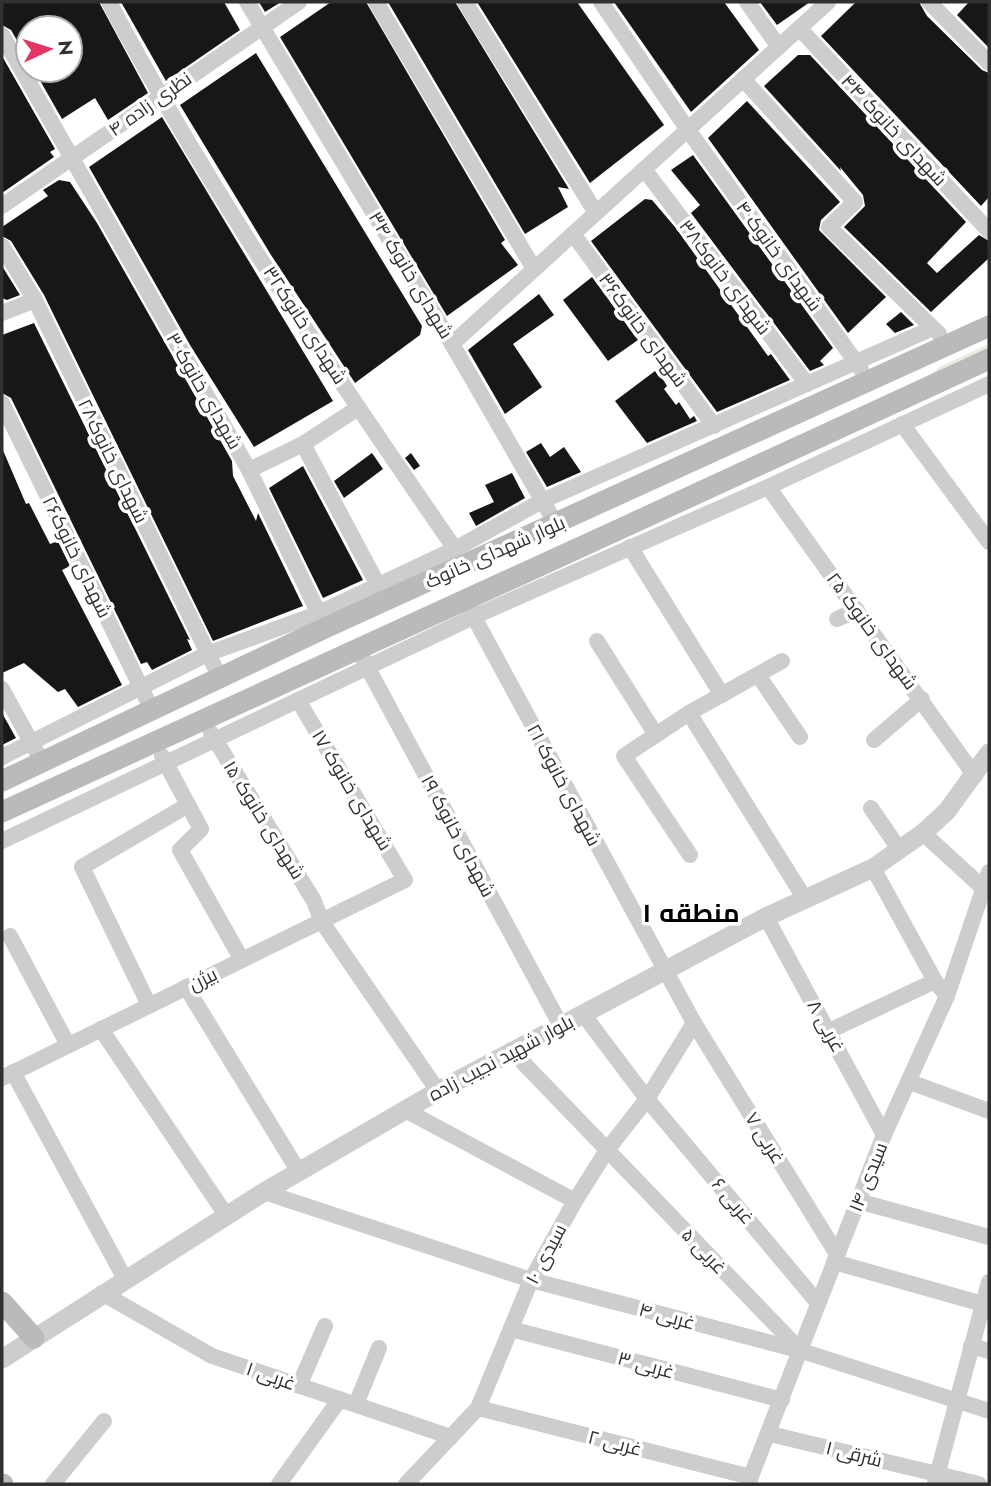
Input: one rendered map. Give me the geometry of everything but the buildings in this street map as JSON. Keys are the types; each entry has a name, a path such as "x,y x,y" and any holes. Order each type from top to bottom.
{"main road":[{"name":"بلوار شهدای خانوک","path":"2,781 220,678 322,621 556,524 989,326"},
{"name":"بلوار شهدای خانوک","path":"2,812 357,648 469,608 853,435 989,359"},
{"path":"2,1302 34,1338"}],"street":[{"name":"شهدای خانوک۳۲","path":"109,2 160,97 358,408 455,549"},
{"name":"۳۴ شهدای خانوک","path":"247,2 452,344 556,524"},
{"name":"نظری زاده ۴","path":"2,206 299,2"},
{"path":"376,2 534,269"},
{"path":"465,2 597,213"},
{"name":"شهدای خانوک۴۰","path":"601,2 688,130 870,382"},
{"path":"747,2 779,47"},
{"path":"452,344 828,2"},
{"path":"929,2 989,63"},
{"name":"۴۴ شهدای خانوک","path":"799,28 987,224"},
{"name":"شهدای خانوک۳۰","path":"2,35 249,470 322,621"},
{"path":"743,79 855,202 829,227 950,344"},
{"name":"شهدای خانوک۳۸","path":"644,169 807,384"},
{"name":"شهدای خانوک۳۶","path":"573,234 714,426"},
{"name":"شهدای خانوک۲۸","path":"2,246 35,300 220,678"},
{"path":"2,313 35,300"},
{"path":"2,757 207,654 322,621 378,585 455,549 542,501 933,328"},
{"path":"538,577 630,547 696,507 768,487 853,435 902,424 989,384"},
{"name":"شهدای خانوک۲۶","path":"2,403 152,710"},
{"path":"249,470 303,444 358,408"},
{"path":"902,424 989,542"},
{"path":"303,444 378,585"},
{"name":"شهدای خانوک ۲۵","path":"768,487 922,699 984,766"},
{"path":"630,547 722,695"},
{"path":"2,841 368,668 469,608"},
{"name":"شهدای خانوک ۲۱","path":"469,608 663,970"},
{"path":"836,619 857,610"},
{"path":"597,641 656,735"},
{"name":"شهدای خانوک ۱۹","path":"357,648 560,1024"},
{"path":"690,855 624,756 689,713 782,661"},
{"path":"758,675 800,737"},
{"path":"2,689 43,762"},
{"path":"874,740 922,699"},
{"name":"شهدای خانوک ۱۷","path":"298,700 405,880"},
{"path":"689,713 805,899"},
{"name":"شهدای خانوک ۱۵","path":"203,719 314,901 322,922 438,1091"},
{"path":"154,741 201,830 180,850 242,960"},
{"name":"بلوار شهید نجیب زاده","path":"2,1359 264,1192 438,1091 766,917 873,868 923,833 947,811 984,766"},
{"path":"149,1005 82,867 188,805"},
{"path":"871,808 898,849"},
{"path":"923,833 986,879"},
{"path":"873,868 934,981 947,996"},
{"name":"سیدی ۱۴","path":"750,1481 884,1135 947,996 986,879"},
{"name":"بیژن","path":"7,1075 405,880"},
{"name":"غربی ۸","path":"766,917 884,1135"},
{"path":"973,918 989,924"},
{"path":"10,936 68,1045"},
{"path":"663,970 694,1023"},
{"path":"830,1031 934,981"},
{"path":"186,988 299,1172"},
{"path":"583,1014 647,1099"},
{"name":"سیدی ۱۰","path":"406,1484 478,1408 531,1280 575,1201 607,1150 647,1099 694,1023"},
{"name":"غربی ۷","path":"694,1023 836,1258"},
{"path":"101,1029 226,1216"},
{"path":"512,1050 607,1150"},
{"path":"7,1075 125,1279"},
{"path":"910,1082 989,1111"},
{"name":"غربی ۶","path":"647,1099 818,1303"},
{"path":"405,1110 575,1201"},
{"name":"غربی ۵","path":"607,1150 802,1351"},
{"path":"264,1192 531,1280"},
{"path":"858,1202 989,1237"},
{"path":"836,1258 984,1304"},
{"name":"غربی ۴","path":"531,1280 802,1351 989,1411"},
{"path":"936,1479 989,1282"},
{"name":"غربی ۱","path":"102,1293 212,1356 451,1437"},
{"path":"299,1386 325,1326"},
{"name":"غربی ۳","path":"511,1329 782,1400"},
{"path":"971,1346 989,1351"},
{"path":"279,1484 348,1401 379,1348"},
{"name":"غربی ۲","path":"478,1408 750,1481"},
{"path":"53,1484 104,1421"},
{"name":"شرقی ۱","path":"770,1434 936,1479 979,1484"}],"shaded area":[{"path":"989,344 989,351 926,378 941,366"}],"district":[{"name":"منطقه ۱","path":"691,913"}]}
